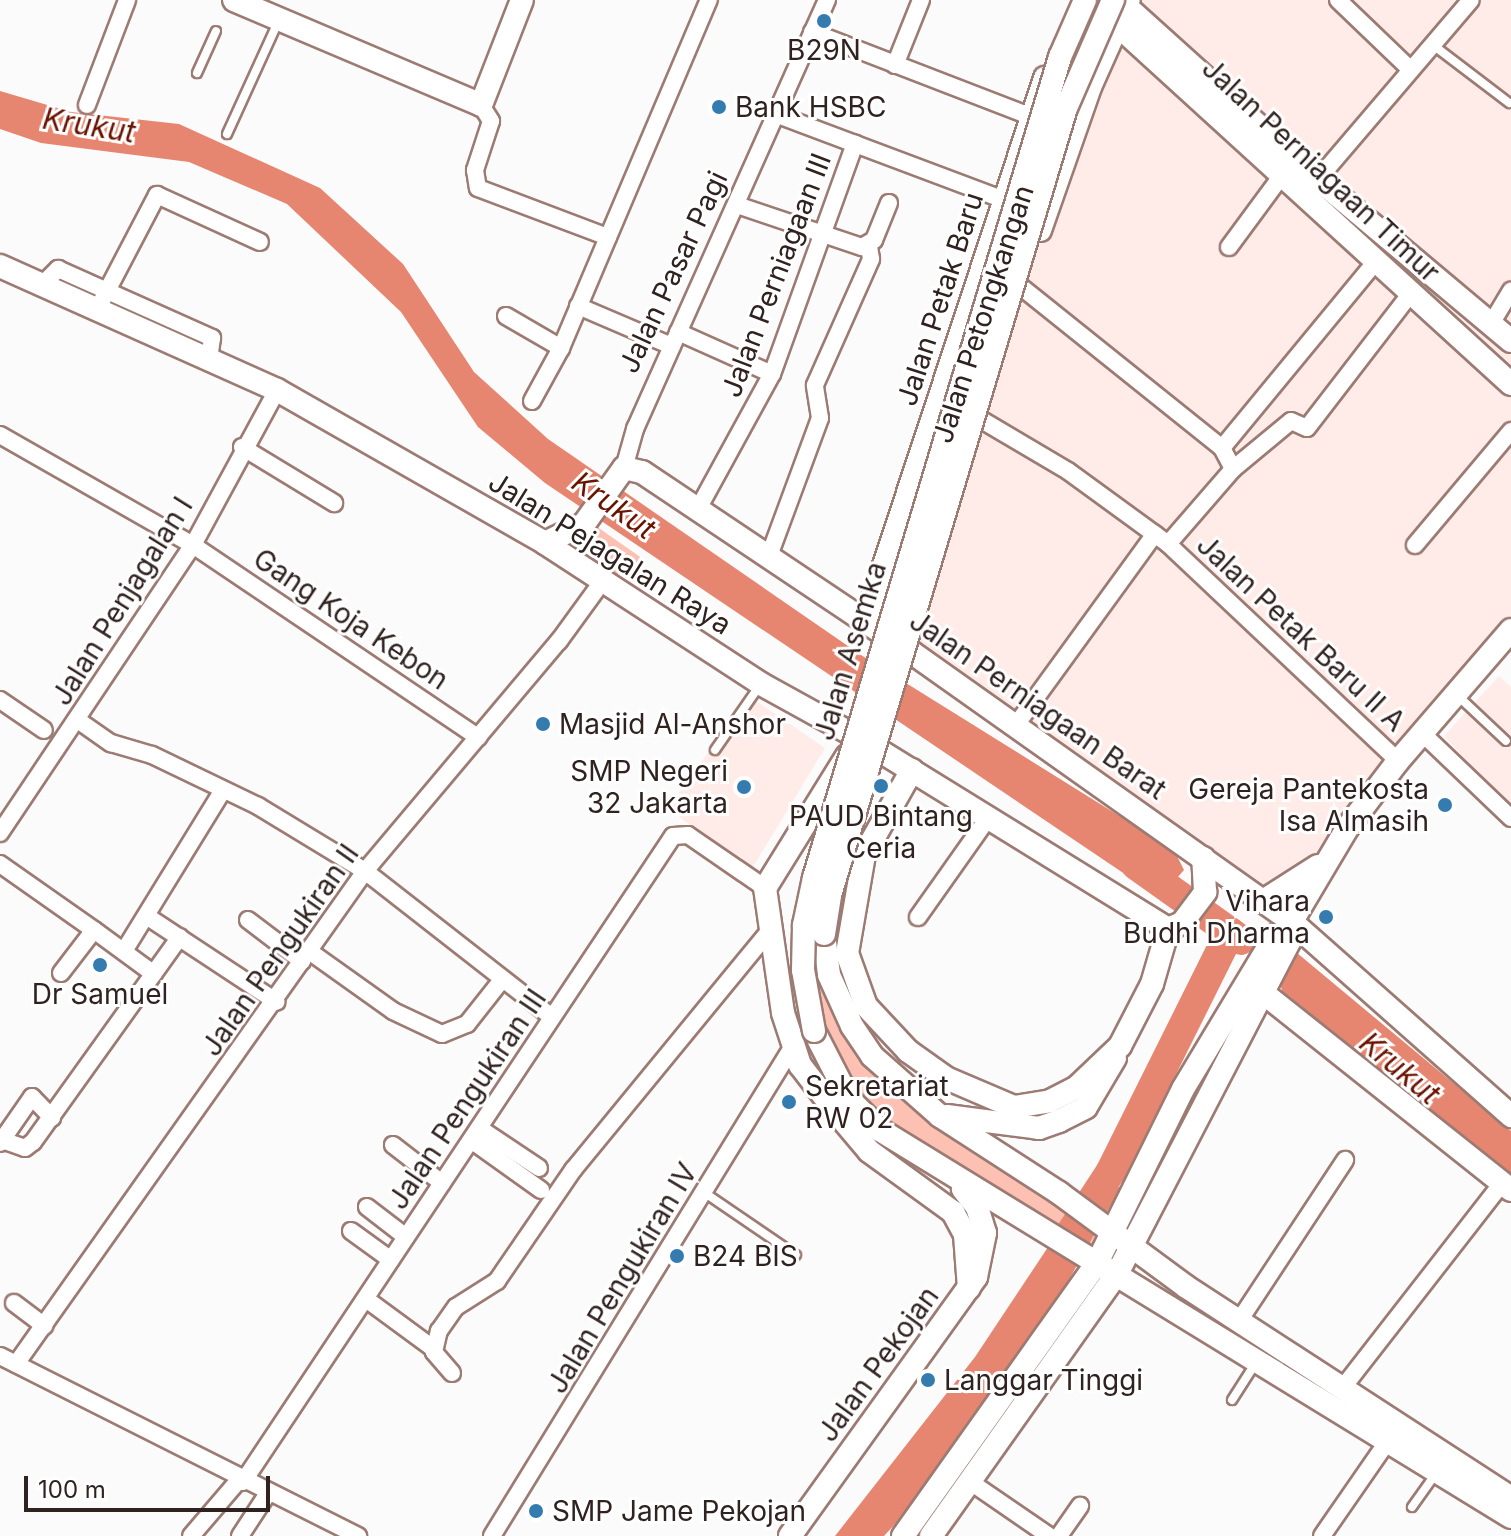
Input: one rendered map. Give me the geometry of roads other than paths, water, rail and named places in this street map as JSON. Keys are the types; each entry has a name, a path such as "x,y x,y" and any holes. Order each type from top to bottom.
{"street":[{"path":"87,105 127,0"},
{"path":"234,0 486,113"},
{"path":"522,0 486,113 475,170 478,188 608,237"},
{"path":"532,401 561,348 709,0"},
{"name":"Jalan Pasar Pagi","path":"545,543 584,524 620,474 635,429 827,0"},
{"path":"895,65 921,0"},
{"name":"Jalan Perniagaan Timur","path":"1085,0 1121,6 1318,179 1511,341"},
{"name":"Jalan Asemka","path":"1085,0 1060,57 814,878 804,925 808,1009 831,1072 880,1130 958,1182 1090,1260 1234,1331"},
{"name":"Jalan Petak Baru","path":"866,620 1030,116 1085,0"},
{"path":"1338,0 1410,69"},
{"path":"1318,179 1471,0"},
{"name":"Jalan Perniagaan Timur","path":"1121,6 1282,175 1511,384"},
{"name":"Jalan Petongkangan","path":"911,652 1020,286 1121,6"},
{"name":"Jalan Asemka","path":"1121,6 1066,108 830,895 824,934 829,975 840,1007 872,1056 940,1116 1107,1227 1234,1331"},
{"path":"812,32 1030,116"},
{"name":"Jalan Perniagaan III","path":"778,115 1004,200"},
{"name":"Jalan Perniagaan III","path":"698,509 772,374 855,144"},
{"path":"1229,247 1282,175"},
{"path":"101,300 157,195 260,242"},
{"path":"769,556 820,418 815,385 871,259 869,246 889,203"},
{"path":"737,205 821,234 869,246"},
{"path":"1222,448 1376,261"},
{"name":"Jalan Pejagalan Raya","path":"0,266 42,285 101,300 209,360 277,390 545,543 761,684 859,738 988,818 1175,926"},
{"path":"1020,286 1222,448 1233,469"},
{"path":"1491,324 1511,291"},
{"name":"Jalan Petak Baru II A","path":"1016,725 1162,539 1233,469 1291,421 1307,428 1411,293"},
{"path":"578,306 772,374"},
{"path":"506,316 561,348"},
{"name":"Jalan Penjagalan I","path":"0,833 53,736 79,721 193,545 242,447 277,390"},
{"name":"Jalan Petak Baru II A","path":"980,419 1056,463 1162,539 1398,761"},
{"path":"1415,545 1511,431"},
{"name":"Gang Koja Kebon","path":"0,435 193,545 478,737"},
{"path":"242,447 334,503"},
{"name":"Jalan Perniagaan Barat","path":"620,474 642,472 866,620 1203,858 1255,897 1285,933 1511,1116"},
{"name":"Jalan Pengukiran II","path":"16,1364 277,1002 365,871 478,737 604,579"},
{"path":"931,1536 972,1483 1118,1272 1285,933 1330,856 1398,761 1511,630"},
{"path":"0,700 53,736"},
{"path":"79,721 111,743 152,755 222,792 258,806 365,871 501,981 552,1017"},
{"path":"1422,733 1511,818"},
{"path":"765,888 859,738"},
{"path":"912,770 870,842 852,904 847,953 866,1006 908,1051 976,1095 1014,1107 1050,1101 1076,1088 1120,1046"},
{"path":"124,951 148,917 222,792"},
{"path":"809,815 828,807 848,810 864,823 870,842"},
{"path":"918,917 988,818"},
{"name":"Jalan Pengukiran III","path":"191,1536 241,1481 676,833 688,835 765,888"},
{"path":"1204,894 1255,897 1286,891 1330,856"},
{"path":"940,1116 1039,1128 1071,1116 1099,1091 1152,984 1175,926 1204,894 1203,858"},
{"path":"0,864 154,974"},
{"name":"Jalan Pekojan","path":"765,888 768,933 793,1046 812,1083 869,1151 953,1212 965,1235 969,1288 790,1536"},
{"path":"148,917 277,1002"},
{"path":"248,920 393,1011 442,1034 467,1024 501,981"},
{"path":"61,973 94,930"},
{"path":"434,1349 456,1307 497,1281 573,1170 768,933"},
{"path":"52,1118 32,1097 1,1142 25,1148 52,1118 180,937"},
{"path":"1258,986 1506,1186 1341,1390"},
{"path":"903,1536 1090,1260 1183,1089 1258,986"},
{"name":"Jalan Pengukiran IV","path":"492,1536 793,1046"},
{"path":"475,1134 539,1168"},
{"path":"475,1134 541,1190"},
{"path":"393,1145 442,1183"},
{"path":"1234,1331 1345,1160"},
{"path":"958,1182 977,1207 985,1233 982,1263 969,1288"},
{"path":"367,1207 406,1237"},
{"path":"351,1231 391,1260"},
{"path":"366,1299 434,1349 452,1373"},
{"path":"14,1303 44,1326"},
{"path":"1234,1331 1259,1359 1511,1498"},
{"path":"1234,1331 1341,1390 1438,1471 1511,1517"},
{"path":"0,1356 241,1481 358,1536"},
{"path":"1322,1536 1393,1434"},
{"path":"972,1483 1049,1536"},
{"path":"240,1536 268,1493"},
{"path":"1059,1536 1080,1506"}],"lane":[{"path":"227,134 279,19"},
{"path":"197,73 216,31"},
{"path":"1433,44 1509,103"},
{"path":"715,750 761,684"},
{"path":"1456,694 1506,741"},
{"path":"705,1193 796,1255"},
{"path":"1232,1400 1259,1359"},
{"path":"1412,1507 1438,1471"}],"water":[{"path":"0,91 71,112 179,124 320,188 403,264 474,372 548,439 861,655 1174,850 1184,870 1162,895 1150,891 545,483 478,427 401,312 287,204 189,162 41,143 0,129"},
{"path":"1267,928 1511,1131 1511,1178 1282,991"},
{"path":"1122,1185 1038,1335 895,1524 884,1536 835,1536 975,1357 1064,1223"}],"waterway":[{"name":"Krukut","path":"1136,865 1241,940"},
{"path":"1068,1237 1111,1171 1230,932"}],"place":[{"name":"B29N","path":"824,21"},
{"name":"Bank HSBC","path":"719,107"},
{"name":"Masjid Al-Anshor","path":"543,724"},
{"name":"PAUD Bintang Ceria","path":"881,786"},
{"name":"SMP Negeri 32 Jakarta","path":"744,787"},
{"name":"Gereja Pantekosta Isa Almasih","path":"1445,805"},
{"name":"Vihara Budhi Dharma","path":"1326,917"},
{"name":"Dr Samuel","path":"100,965"},
{"name":"Sekretariat RW 02","path":"789,1102"},
{"name":"B24 BIS","path":"677,1256"},
{"name":"Langgar Tinggi","path":"928,1380"},
{"name":"SMP Jame Pekojan","path":"536,1511"}]}
